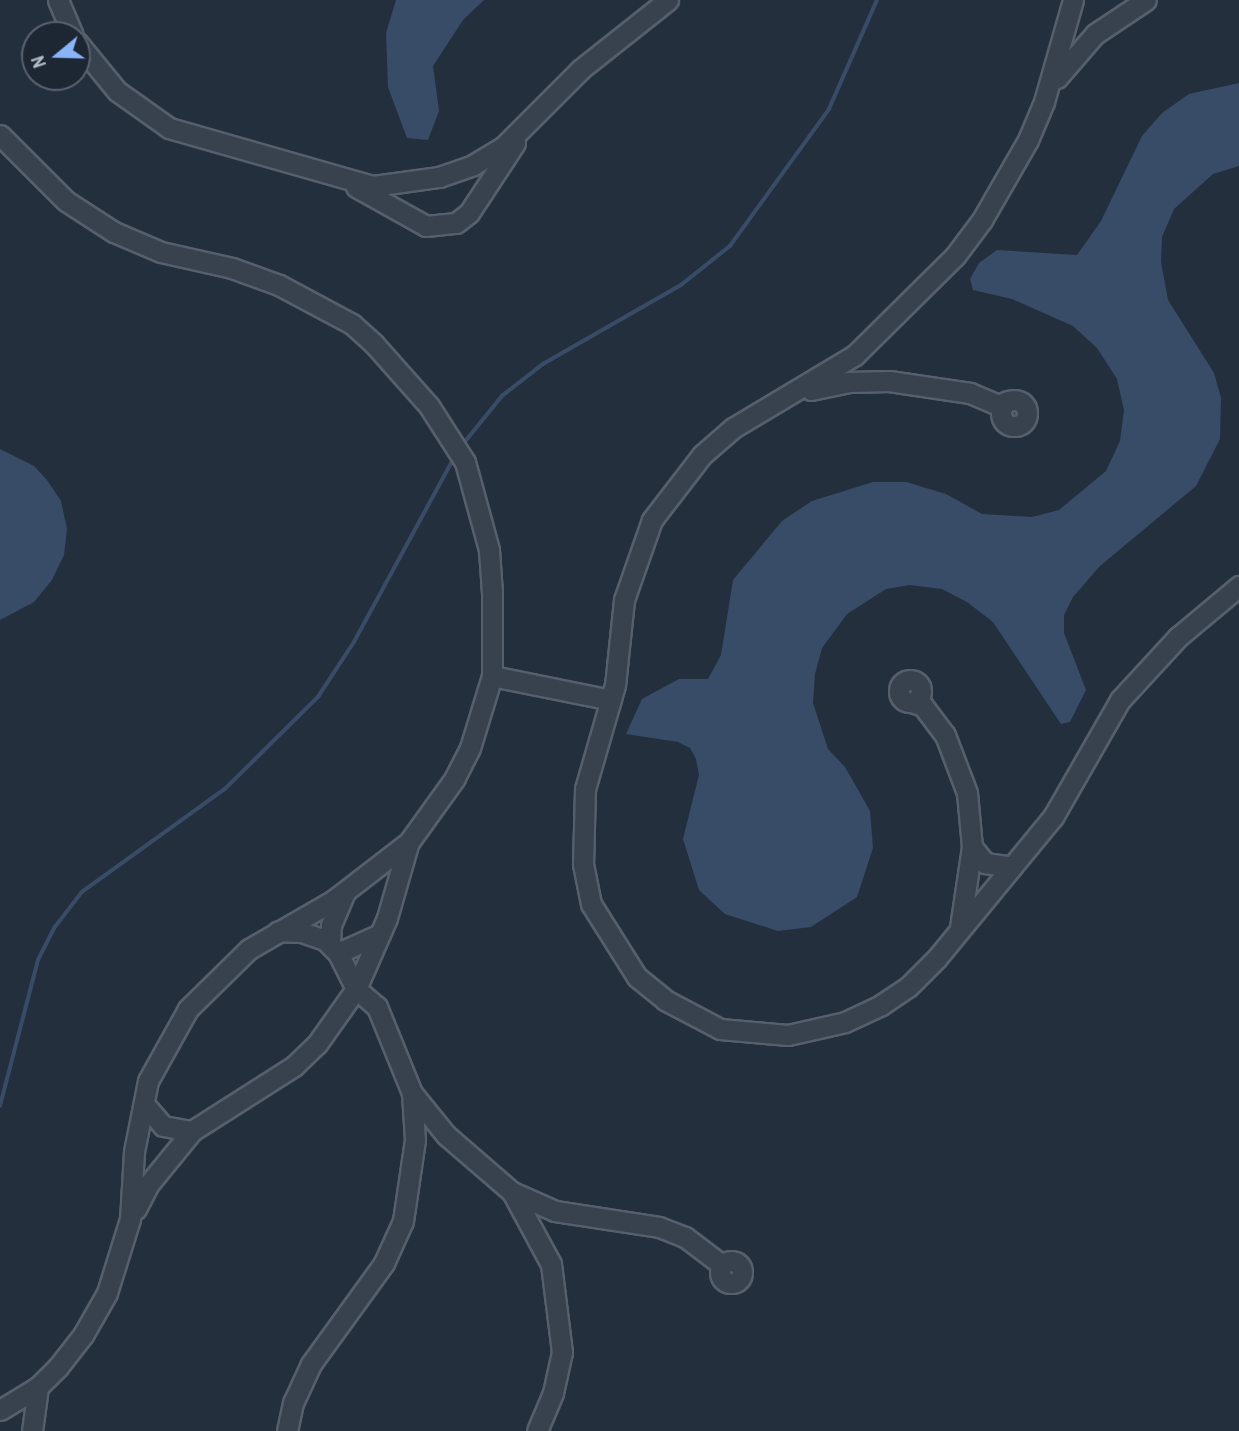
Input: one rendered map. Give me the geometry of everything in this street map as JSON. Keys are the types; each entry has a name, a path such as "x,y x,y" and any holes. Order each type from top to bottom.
{"street":[{"path":"58,0 67,21"},
{"path":"91,59 117,91 169,128 346,181 373,186 439,177 483,159 528,125 581,69 668,0"},
{"path":"1047,93 1076,53 1103,28 1146,0"},
{"path":"1072,5 1089,26 1103,28"},
{"path":"1072,5 1047,93 1028,140 982,220 919,296 873,340 796,393 733,428 702,455 652,520 624,600 611,700 585,789 583,864 591,904 613,945 637,977 665,1000 720,1029 788,1035 814,1031 881,1005 908,987 1053,817 1120,700 1178,637 1239,586"},
{"path":"346,181 426,226 456,223 469,213 528,125"},
{"path":"0,135 66,201 114,232 161,252 232,268 279,285 352,324 404,378 448,435 465,462 489,550 492,676 470,748 455,778 409,842 344,894 275,931 217,976 188,1009 164,1045 148,1081 134,1152 130,1219 120,1261 95,1314 67,1356 37,1387 1,1409 32,1426 37,1387"},
{"path":"873,340 865,359 871,370 889,381"},
{"path":"796,393 848,382 889,381 931,384 1002,407"},
{"path":"492,676 611,700"},
{"path":"918,699 946,735 967,793 972,847 960,928"},
{"path":"130,1219 148,1185 192,1131 294,1066 317,1044 356,989 380,934 409,842"},
{"path":"972,847 991,866 1012,867"},
{"path":"344,894 331,925 334,949 356,989 377,1007 412,1093 446,1135 512,1192 536,1230 551,1264 562,1352 553,1393 537,1431"},
{"path":"275,931 312,933 334,949"},
{"path":"334,949 380,934"},
{"path":"287,1431 293,1403 310,1364 355,1308 389,1253 403,1221 415,1140 412,1093"},
{"path":"144,1104 163,1126 192,1131"},
{"path":"415,1140 446,1135"},
{"path":"512,1192 555,1211 659,1227 685,1237 722,1265"},
{"path":"536,1230 555,1211"}],"water":[{"path":"396,0 484,0 463,20 433,66 439,111 428,140 407,138 388,87 386,33"},
{"path":"1239,83 1239,166 1213,174 1174,209 1162,237 1161,262 1168,300 1214,373 1221,398 1220,439 1196,486 1100,566 1073,597 1064,615 1064,633 1086,690 1070,722 1061,724 993,622 967,602 942,589 910,585 886,589 847,614 822,648 815,674 813,703 828,749 845,767 870,811 873,848 857,897 811,927 778,931 725,914 699,890 683,839 699,775 696,759 690,748 678,742 626,734 642,699 679,679 708,679 721,655 733,580 782,521 812,501 873,482 906,482 946,494 982,514 1032,517 1059,510 1106,471 1120,441 1124,410 1117,379 1097,348 1073,326 1012,299 973,290 970,279 979,263 997,250 1077,255 1101,221 1142,136 1162,113 1189,94"},
{"path":"0,449 34,466 47,480 61,501 67,529 64,555 52,580 34,602 0,620"}],"waterway":[{"path":"463,444 502,396 543,364 681,285 730,246 829,109 877,0"},
{"path":"0,1106 38,960 55,927 82,892 225,789 318,697 354,642 455,456"}]}
